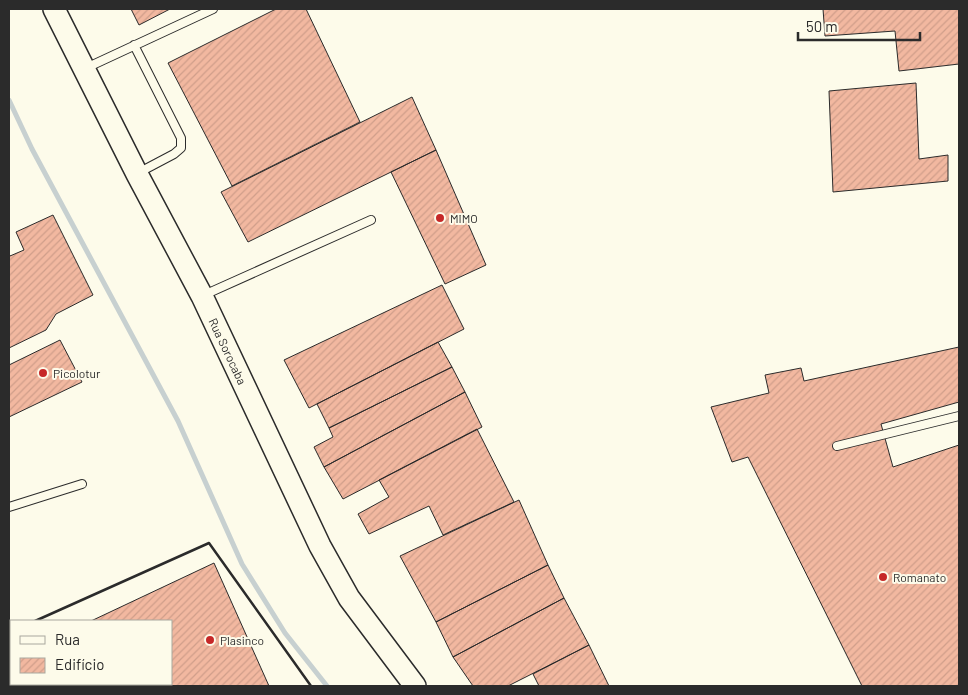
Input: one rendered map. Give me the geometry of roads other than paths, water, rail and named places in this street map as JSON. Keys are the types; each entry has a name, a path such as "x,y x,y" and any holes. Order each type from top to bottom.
{"street":[{"name":"Rua Sorocaba","path":"54,9 137,174 202,296 320,546 349,598 415,686"}],"lane":[{"path":"84,69 213,9"},
{"path":"134,45 181,138 181,148 174,154 137,174"},
{"path":"202,296 370,220"},
{"path":"837,446 959,416"},
{"path":"9,507 82,484"}],"waterway":[{"path":"9,100 32,149 178,421 242,564 285,633 327,686"}],"place":[{"name":"MIMO","path":"440,218"},
{"name":"Picolotur","path":"43,373"},
{"name":"Romanato","path":"883,577"},
{"name":"Plasinco","path":"210,640"}]}
